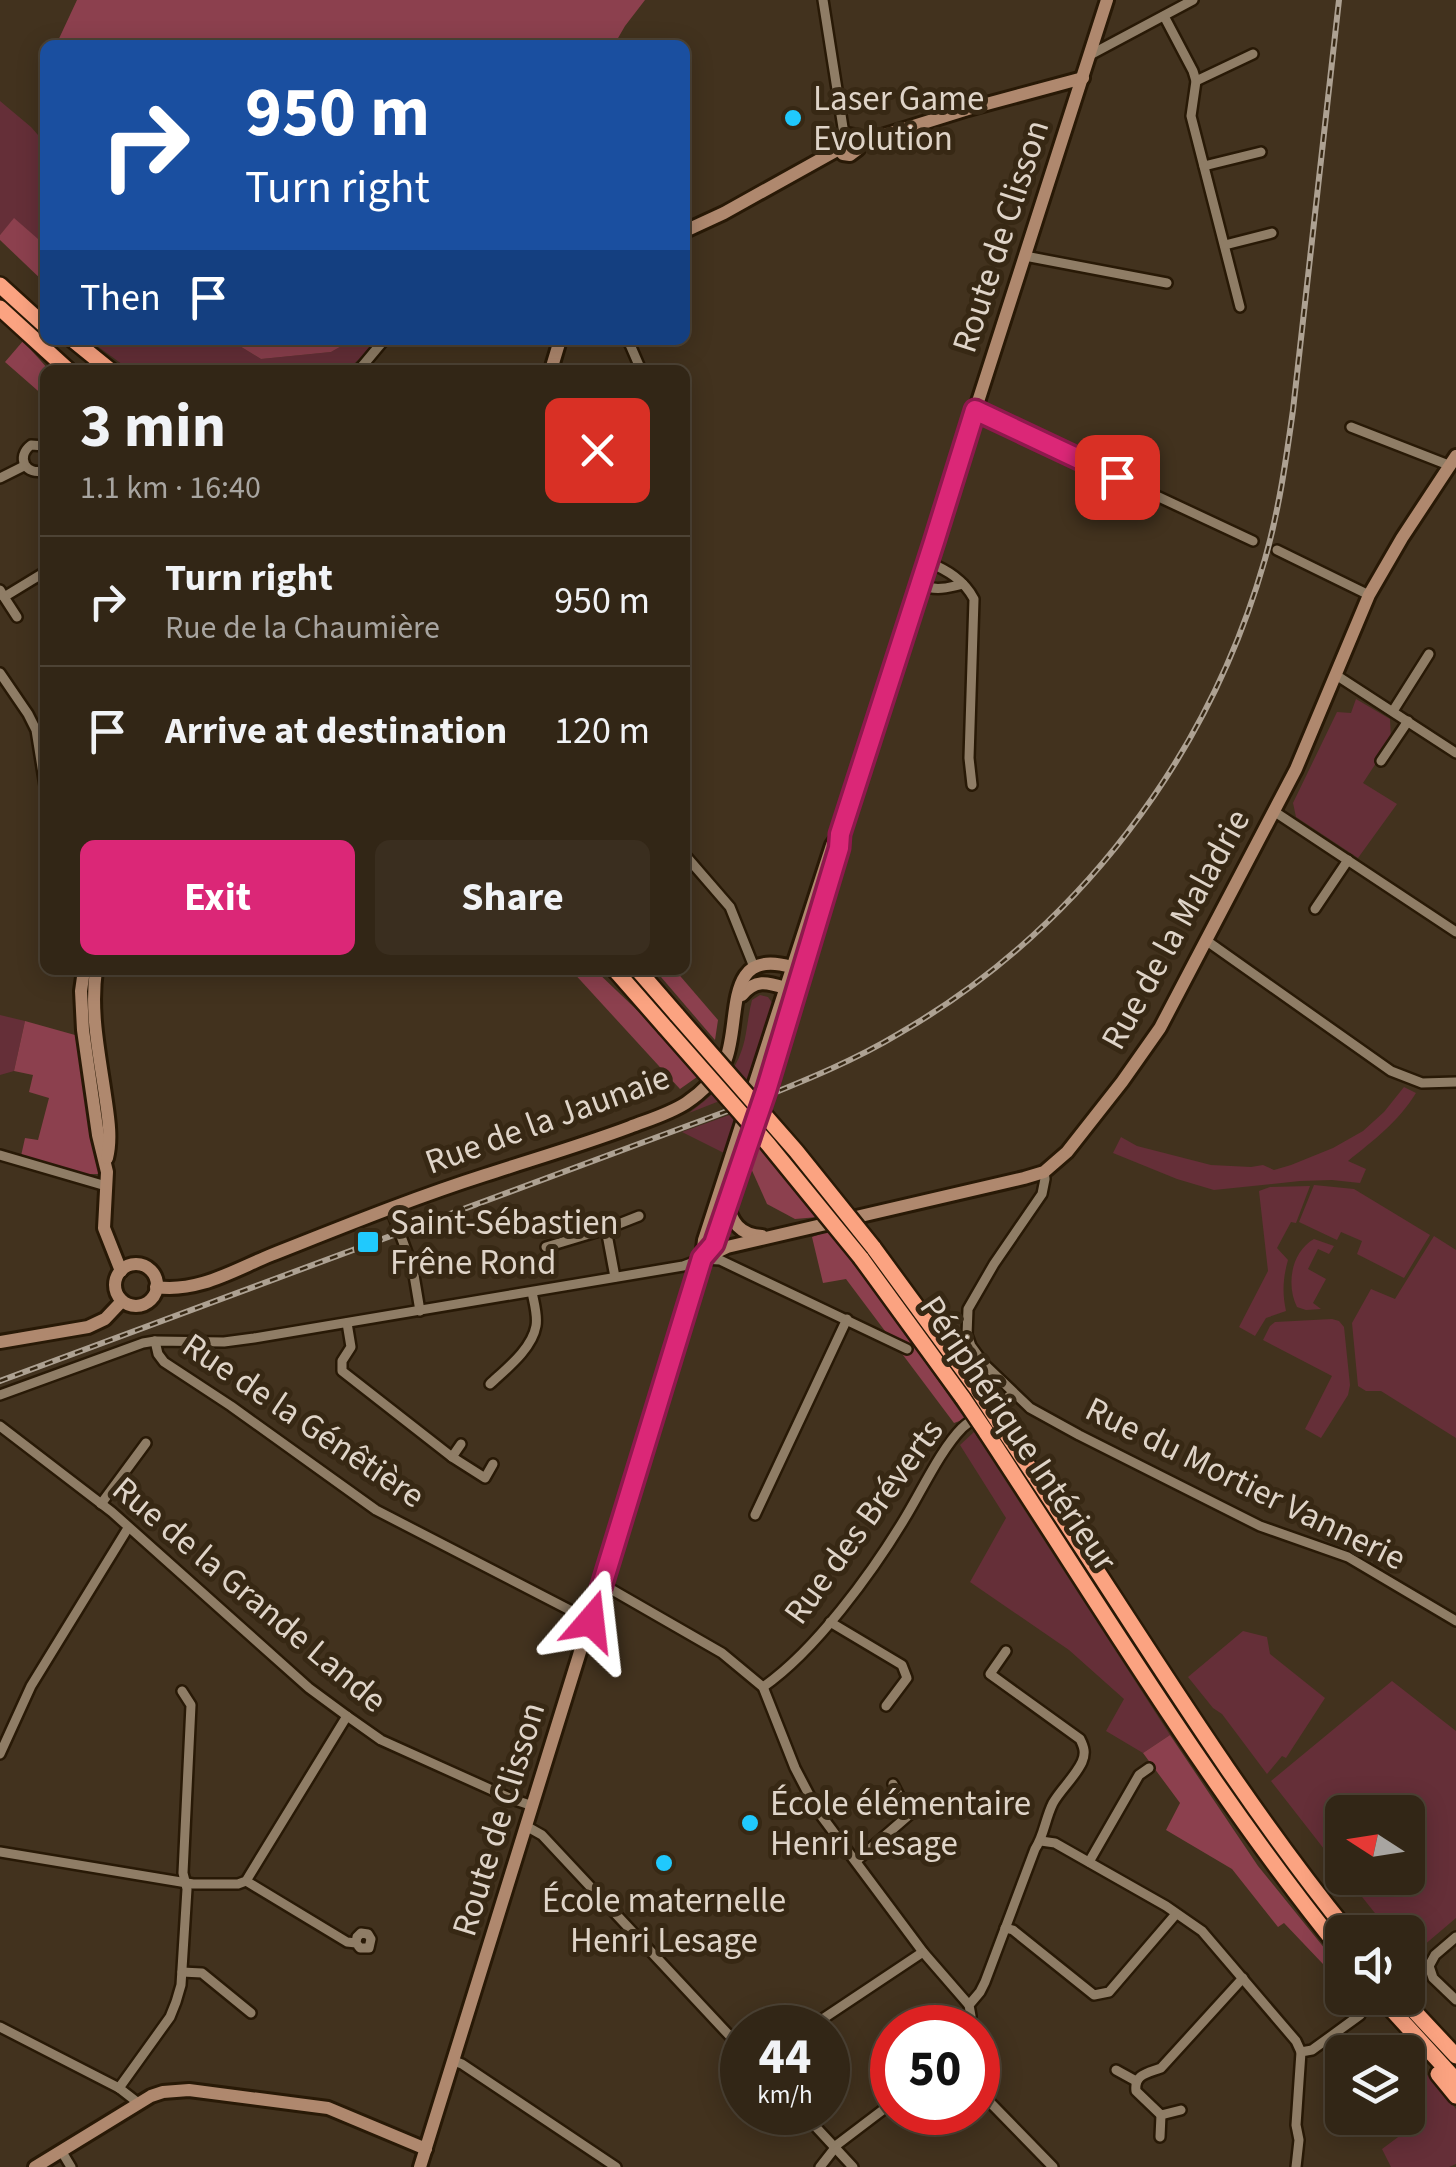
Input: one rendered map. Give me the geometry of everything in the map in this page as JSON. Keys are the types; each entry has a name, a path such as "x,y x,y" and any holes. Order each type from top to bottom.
{"highway":[{"path":"0,286 40,318"},
{"path":"0,308 40,344"},
{"path":"41,345 63,365"},
{"path":"65,345 87,365"},
{"path":"78,345 104,365"},
{"name":"Périphérique Intérieur","path":"619,975 867,1252 993,1427 1217,1785 1325,1930"},
{"path":"642,975 796,1151 867,1252"},
{"path":"993,1427 1224,1766 1335,1915"},
{"path":"1425,2010 1456,2041"},
{"path":"1396,2015 1456,2080"},
{"path":"1418,2015 1456,2056"},
{"path":"1433,2056 1435,2070 1456,2096"}],"main road":[{"name":"Route de Clisson","path":"702,1258 714,1244 771,1072 770,1054 832,845 840,834 1107,0"},
{"path":"859,142 1083,78"},
{"path":"844,134 852,134 859,142 853,154 843,154 839,149 838,142 844,134"},
{"path":"690,229 839,149"},
{"name":"Rue de la Maladrie","path":"702,1258 779,1235 976,1191 1044,1172 1055,1164 1081,1136 1160,1028 1296,769 1369,596 1453,461"},
{"path":"754,967 768,964 792,976"},
{"name":"Rue de la Jaunaie","path":"156,1288 200,1286 391,1209 670,1112 686,1103 720,1070 744,984 752,980 754,967"},
{"path":"84,975 83,1030 106,1166"},
{"path":"95,975 92,1003 110,1148 104,1228 121,1271"},
{"path":"739,1002 752,985 792,976"},
{"name":"Route de Clisson","path":"420,2167 591,1621 702,1258 704,1240 792,976"},
{"name":"Rue de la Maladrie","path":"727,1202 740,1230 756,1236 779,1235"},
{"path":"132,1265 145,1266 154,1275 156,1288 146,1304 131,1305 122,1300 115,1284 121,1271 132,1265"},
{"path":"0,1342 88,1327 105,1319 122,1300"},
{"path":"35,2167 137,2102 163,2092 190,2090 339,2110 426,2149"}],"street":[{"path":"823,0 844,134"},
{"path":"1090,55 1192,0"},
{"path":"1164,16 1196,81 1190,116 1240,307"},
{"path":"1196,81 1253,54"},
{"path":"1204,166 1261,152"},
{"path":"1225,245 1272,233"},
{"path":"1025,256 1167,283"},
{"path":"362,365 380,345"},
{"path":"975,410 1254,541"},
{"path":"1351,428 1453,461"},
{"path":"40,445 27,448 22,460 24,466 40,473"},
{"path":"0,478 24,466"},
{"path":"1277,550 1369,596"},
{"path":"928,562 957,578 972,594 972,785"},
{"path":"17,618 2,593 40,574"},
{"path":"920,585 930,589 963,584"},
{"path":"1393,710 1429,654"},
{"path":"0,673 36,730 40,755"},
{"path":"1336,674 1456,753"},
{"path":"1381,761 1408,721"},
{"path":"1275,812 1456,932"},
{"path":"690,860 730,907 754,967"},
{"path":"1316,910 1348,860"},
{"path":"1207,941 1391,1071 1422,1083 1456,1082"},
{"path":"83,1030 101,1068"},
{"path":"0,1155 106,1186"},
{"name":"Rue du Mortier Vannerie","path":"1044,1172 1042,1194 968,1309 967,1334 978,1357 1030,1408 1260,1526 1348,1557 1456,1621"},
{"path":"391,1209 412,1269 420,1311"},
{"path":"546,1248 639,1216"},
{"path":"606,1229 615,1278"},
{"path":"0,1395 156,1341 224,1342 347,1324 683,1266 702,1258 720,1260 907,1349"},
{"path":"490,1384 532,1340 537,1323 532,1292"},
{"path":"755,1515 847,1319"},
{"path":"347,1324 351,1347 342,1361 342,1371 485,1478 493,1464"},
{"name":"Rue de la Génêtière","path":"156,1341 164,1362 376,1510 591,1621"},
{"name":"Rue des Bréverts","path":"762,1687 830,1622 890,1543 963,1427 1013,1394"},
{"name":"Rue de la Grande Lande","path":"0,1426 101,1504 309,1688 346,1716 381,1740 533,1806"},
{"path":"101,1504 146,1443"},
{"path":"452,1457 461,1444"},
{"path":"0,1754 31,1686 128,1528"},
{"path":"602,1584 722,1653 762,1687 817,1810 923,1952 969,2005 980,1992 1034,1848 1042,1841 1048,1813 1080,1766 1084,1748 1080,1738 990,1674 1006,1651"},
{"path":"830,1622 902,1665 907,1678 886,1706"},
{"path":"120,2088 170,2017 181,1986 191,1705 182,1690"},
{"path":"0,1852 186,1882 246,1881 346,1716"},
{"path":"1089,1862 1140,1775 1150,1768"},
{"path":"856,1861 910,1815 893,1784"},
{"path":"526,1826 542,1835 720,2025"},
{"path":"1042,1841 1055,1842 1208,1936 1296,2040 1301,2052 1296,2167"},
{"path":"246,1881 348,1942 356,1943"},
{"path":"1005,1928 1013,1930 1094,1995 1109,1992 1176,1914"},
{"path":"1456,1936 1434,1955 1429,1966 1433,1978 1456,2000"},
{"path":"844,2005 923,1952"},
{"path":"182,1972 202,1973 252,2013"},
{"path":"1162,2115 1136,2091 1136,2082 1143,2074 1161,2068 1243,1978"},
{"path":"1301,2052 1312,2050 1360,2016"},
{"path":"0,2027 120,2088 137,2102"},
{"path":"454,2060 616,2167"},
{"path":"1116,2070 1136,2082"},
{"path":"1162,2115 1181,2110"},
{"path":"1000,2113 1053,2167"},
{"path":"1160,2136 1162,2115"},
{"path":"820,2167 835,2147 870,2120"},
{"path":"824,2135 853,2167"},
{"path":"62,2152 71,2167"}],"shaded area":[{"path":"77,0 645,0 617,40 58,40"},
{"path":"0,101 40,137 40,241 14,219 0,235"},
{"path":"14,218 40,241 40,278 0,240"},
{"path":"23,341 45,365 40,365 40,393 5,362"},
{"path":"96,345 238,345 261,359 331,352 343,345 374,345 352,365 123,365"},
{"path":"238,345 343,345 331,352 261,359"},
{"path":"1356,699 1390,719 1391,740 1363,783 1397,804 1358,858 1296,817 1293,803 1337,712 1351,713"},
{"path":"576,975 600,975 639,1012 697,1077 680,1089"},
{"path":"659,975 679,975 718,1020 715,1040"},
{"path":"760,995 773,1004 745,1091 689,1113 733,1069 743,1046 752,1000"},
{"path":"0,1015 25,1021 14,1071 0,1075"},
{"path":"25,1021 75,1035 99,1174 81,1174 21,1156 25,1138 38,1140 49,1098 29,1092 33,1075 14,1071"},
{"path":"1404,1087 1416,1093 1409,1103 1385,1130 1348,1161 1366,1169 1360,1183 1300,1181 1214,1190 1113,1153 1121,1137 1137,1146 1211,1165 1263,1165 1274,1170 1333,1148 1363,1131"},
{"path":"732,1114 754,1140 750,1166 682,1132"},
{"path":"754,1140 818,1217 795,1219 767,1204 750,1166"},
{"path":"1314,1185 1354,1189 1430,1235 1404,1278 1357,1254 1362,1241 1341,1232 1337,1240 1299,1222"},
{"path":"1310,1186 1296,1223 1291,1222 1277,1248 1288,1260 1284,1285 1286,1311 1266,1318 1255,1336 1239,1327 1268,1271 1259,1191"},
{"path":"829,1231 965,1419 954,1423 846,1279 823,1283 812,1237"},
{"path":"1434,1236 1456,1250 1456,1438 1381,1391 1366,1391 1358,1386 1352,1323 1371,1289 1395,1299"},
{"path":"1314,1239 1334,1246 1329,1254 1318,1249 1308,1269 1326,1279 1313,1303 1321,1309 1306,1310 1297,1307 1291,1279 1300,1252"},
{"path":"1332,1319 1344,1327 1350,1385 1348,1395 1321,1438 1305,1429 1332,1376 1263,1340 1275,1322"},
{"path":"974,1432 1170,1735 1143,1753 1106,1731 1124,1699 1069,1650 970,1582 1006,1518 960,1445"},
{"path":"1243,1631 1267,1637 1270,1654 1325,1698 1286,1758 1282,1756 1267,1774 1188,1677"},
{"path":"1392,1681 1456,1731 1456,1918 1425,1944 1425,1915 1376,1915 1361,1895 1425,1895 1425,1795 1325,1795 1325,1850 1271,1781"},
{"path":"1170,1735 1258,1866 1325,1949 1325,1966 1284,1923 1278,1927 1232,1869 1166,1830 1180,1803 1143,1753"},
{"path":"1428,2075 1456,2109 1456,2164 1391,2167 1382,2149 1401,2135 1425,2135"}],"railway":[{"path":"0,1381 826,1071 900,1033 964,991 1024,943 1079,890 1128,831 1172,768 1209,702 1241,632 1265,559 1293,410 1339,0"}],"place":[{"name":"Laser Game Evolution","path":"793,118"},
{"name":"Saint-Sébastien Frêne Rond","path":"368,1242"},
{"name":"École élémentaire Henri Lesage","path":"750,1823"},
{"name":"École maternelle Henri Lesage","path":"664,1863"}],"route":[{"path":"591,1621 702,1258 714,1244 766,1091 840,834 975,410 1117,477"}]}
